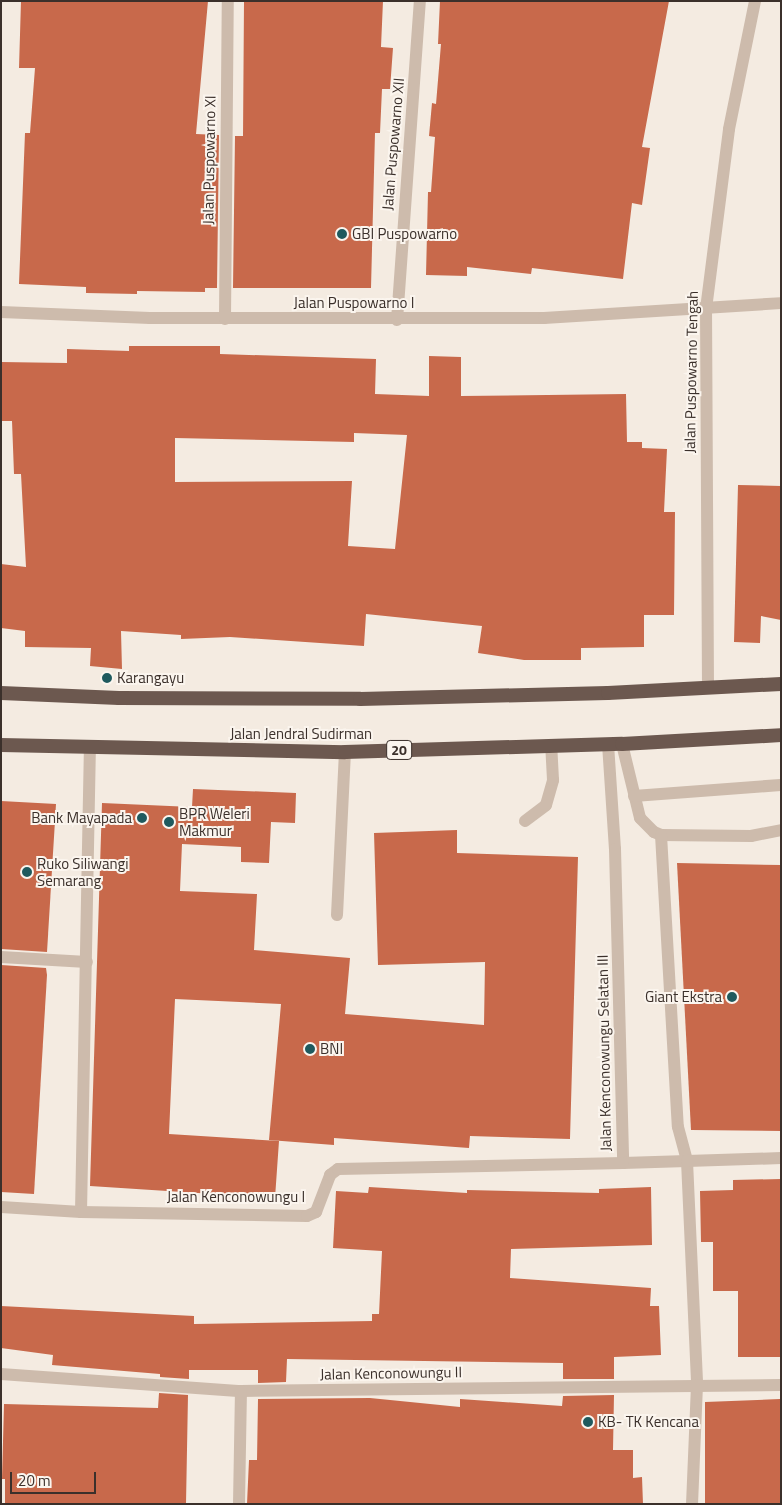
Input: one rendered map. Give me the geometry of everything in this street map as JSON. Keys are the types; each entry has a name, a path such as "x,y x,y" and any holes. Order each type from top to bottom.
{"highway":[{"path":"1,692 119,698 360,699 781,684"},
{"name":"Jalan Jendral Sudirman","path":"1,744 90,748 344,752 615,744 781,735"}],"street":[{"name":"Jalan Puspowarno XI","path":"225,319 228,1"},
{"name":"Jalan Puspowarno XII","path":"397,320 420,1"},
{"name":"Jalan Puspowarno Tengah","path":"708,688 706,309 729,129 755,1"},
{"name":"Jalan Puspowarno I","path":"1,312 225,319 397,320 544,318 781,304"},
{"path":"615,744 640,818 646,827 661,835 751,836 781,830"},
{"name":"Jalan Kenconowungu Selatan III","path":"615,744 614,831 623,1163 687,1161"},
{"path":"524,820 546,805 553,780 551,745"},
{"path":"81,1212 90,748"},
{"path":"337,915 344,752"},
{"path":"634,796 781,785"},
{"path":"661,835 678,1126 687,1161 697,1385 692,1504"},
{"path":"1,957 86,962"},
{"path":"687,1161 781,1158"},
{"name":"Jalan Kenconowungu I","path":"1,1207 81,1212 307,1216 316,1212 330,1175 338,1169 623,1163"},
{"name":"Jalan Kenconowungu II","path":"1,1374 241,1390 781,1385"},
{"path":"239,1504 241,1390"}],"building":[{"path":"21,1 208,1 196,134 219,135 217,288 205,288 205,292 137,291 137,294 86,293 86,287 19,284 25,133 30,133 35,68 19,68"},
{"path":"244,1 383,1 381,47 393,48 390,89 382,89 380,133 375,133 371,288 233,288 235,136 243,136"},
{"path":"440,1 669,1 642,147 650,148 642,205 632,203 623,279 532,268 531,274 467,267 467,276 426,275 428,192 431,192 435,137 429,136 432,103 436,104 441,44 438,44"},
{"path":"129,346 220,346 220,354 376,359 375,394 429,396 429,356 461,357 461,396 626,394 627,442 642,442 642,448 667,449 664,512 675,512 674,615 644,615 644,647 581,648 581,660 524,660 478,653 482,626 366,614 364,646 230,637 181,639 181,635 121,631 122,669 90,666 91,648 25,647 25,631 1,628 1,564 26,567 21,474 14,474 12,421 1,421 1,362 67,363 67,349 129,351","holes":["354,433 407,435 395,549 348,546 352,481 175,482 175,438 354,442"]},
{"path":"738,485 781,486 781,620 761,616 760,643 734,642"},
{"path":"193,789 296,793 295,823 271,822 269,863 241,862 241,847 182,844 180,891 257,894 254,950 350,958 345,1014 484,1025 485,962 378,965 374,833 457,830 457,853 578,857 570,1139 470,1136 469,1148 334,1138 334,1145 269,1140 281,1004 175,999 169,1134 279,1141 275,1198 90,1186 102,803 192,807"},
{"name":"Ruko Siliwangi Semarang","path":"1,801 56,804 47,952 1,949"},
{"name":"Giant Ekstra","path":"677,863 781,865 781,1131 691,1130"},
{"path":"1,965 46,968 34,1194 1,1192"},
{"path":"781,1179 781,1357 738,1357 738,1291 713,1291 713,1242 701,1242 700,1191 733,1190 733,1180"},
{"path":"369,1187 467,1193 467,1190 599,1193 599,1189 651,1187 652,1245 511,1249 510,1278 651,1288 650,1306 659,1306 661,1355 614,1357 614,1379 563,1379 563,1363 287,1359 286,1382 258,1383 258,1370 189,1370 189,1379 160,1377 160,1374 52,1365 53,1355 1,1348 1,1306 194,1316 194,1324 372,1321 372,1314 379,1314 382,1251 333,1248 336,1191 368,1193"},
{"path":"159,1393 188,1395 186,1504 5,1504 5,1479 2,1479 4,1404 158,1408"},
{"path":"614,1395 613,1450 633,1450 633,1478 642,1477 643,1504 247,1504 249,1460 257,1460 258,1399 370,1398 460,1407 460,1399 562,1406 563,1396"},
{"path":"780,1399 781,1504 705,1504 705,1402"}],"place":[{"name":"GBI Puspowarno","path":"342,234"},
{"name":"Karangayu","path":"107,678"},
{"name":"Bank Mayapada","path":"142,818"},
{"name":"BPR Weleri Makmur","path":"169,822"},
{"name":"Ruko Siliwangi Semarang","path":"27,872"},
{"name":"Giant Ekstra","path":"732,997"},
{"name":"BNI","path":"310,1049"},
{"name":"KB- TK Kencana","path":"588,1422"}]}
